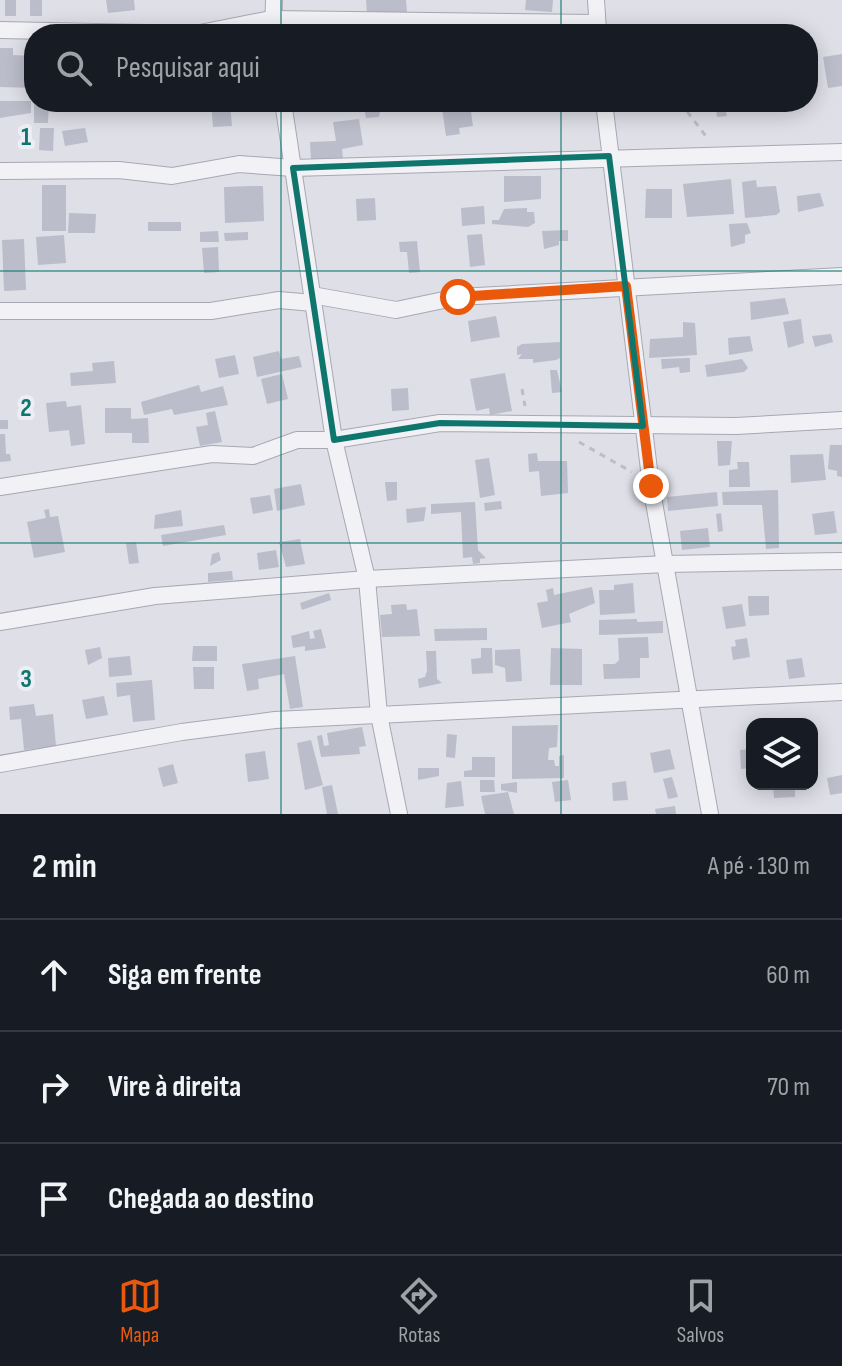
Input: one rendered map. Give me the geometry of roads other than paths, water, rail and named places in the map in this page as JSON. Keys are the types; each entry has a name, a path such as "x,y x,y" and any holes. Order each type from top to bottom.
{"street":[{"path":"272,24 274,0"},
{"path":"596,0 598,24"},
{"path":"0,30 24,30"},
{"path":"285,112 334,440 367,579 379,715 399,814"},
{"path":"605,112 643,426 710,814"},
{"path":"0,171 119,170 172,176 239,164 293,168 609,156 715,157 842,152"},
{"path":"0,311 211,311 279,300 312,299 396,310 458,297 842,276"},
{"path":"0,487 212,454 253,456 297,440 334,440 440,423 643,426 842,420"},
{"path":"0,622 155,596 367,579 666,564 842,561"},
{"path":"0,764 182,732 275,720 842,692"}]}
